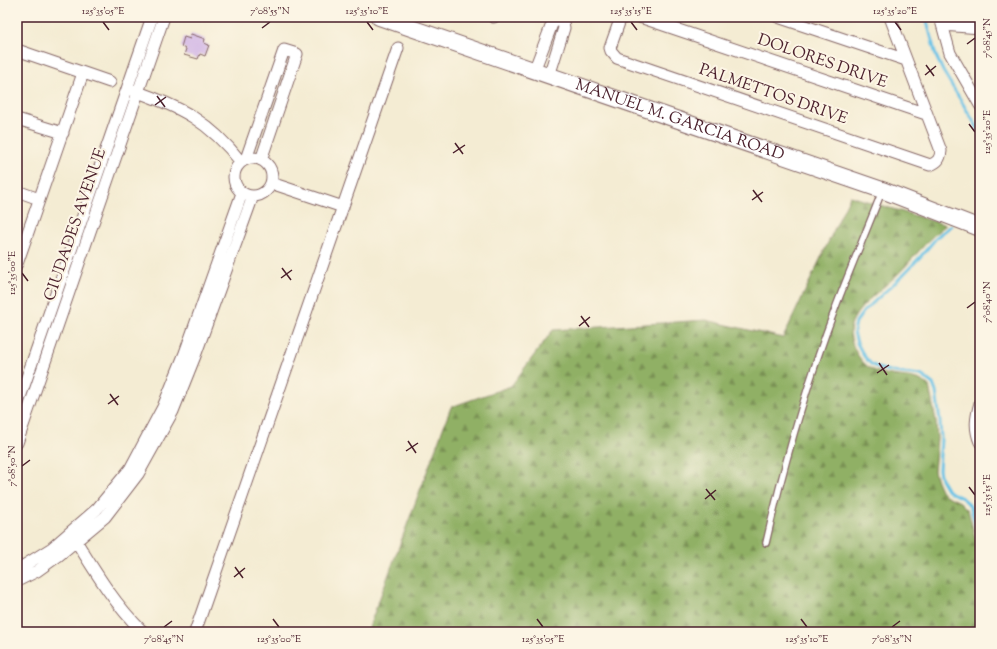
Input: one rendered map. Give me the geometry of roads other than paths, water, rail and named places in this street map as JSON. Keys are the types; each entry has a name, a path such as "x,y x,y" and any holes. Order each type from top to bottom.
{"main road":[{"name":"MANUEL M. GARCIA ROAD","path":"379,17 882,190 980,228"}],"street":[{"name":"CIUDADES AVENUE","path":"17,406 152,17"},
{"name":"CIUDADES AVENUE","path":"17,442 164,17"},
{"path":"561,17 564,28 542,73 552,24 561,17"},
{"name":"PALMETTOS DRIVE","path":"621,17 610,48 617,58 930,165 939,160 941,151 926,114"},
{"name":"DOLORES DRIVE","path":"640,17 926,114"},
{"path":"778,17 906,60"},
{"path":"890,17 926,114"},
{"path":"980,28 941,21 950,53 980,105"},
{"path":"195,632 398,48"},
{"path":"17,50 110,82"},
{"path":"244,161 284,50 297,54 261,160"},
{"path":"17,264 83,73"},
{"path":"127,88 194,117 211,129 244,161"},
{"path":"17,119 63,132"},
{"path":"251,158 261,160 265,162 270,170 272,179 271,183 262,194 247,194 236,186 234,178 236,169 244,161 251,158"},
{"path":"271,183 343,207"},
{"path":"17,191 39,198"},
{"path":"17,570 105,517 138,474 173,412 181,377 247,194"},
{"path":"980,403 976,425 980,442"},
{"path":"17,581 37,571 58,556 73,537"},
{"path":"73,537 108,592 130,619 143,632"}],"lane":[{"path":"766,543 793,436 813,373 834,310 882,190"}],"waterway":[{"path":"926,17 936,56 943,71 980,132"},
{"path":"951,226 938,236 901,277 864,311 856,322 854,332 857,343 864,356 871,364 881,369 921,375 933,384 936,392 940,420 941,439 939,470 941,479 948,491 962,498 971,508 980,541"}]}
